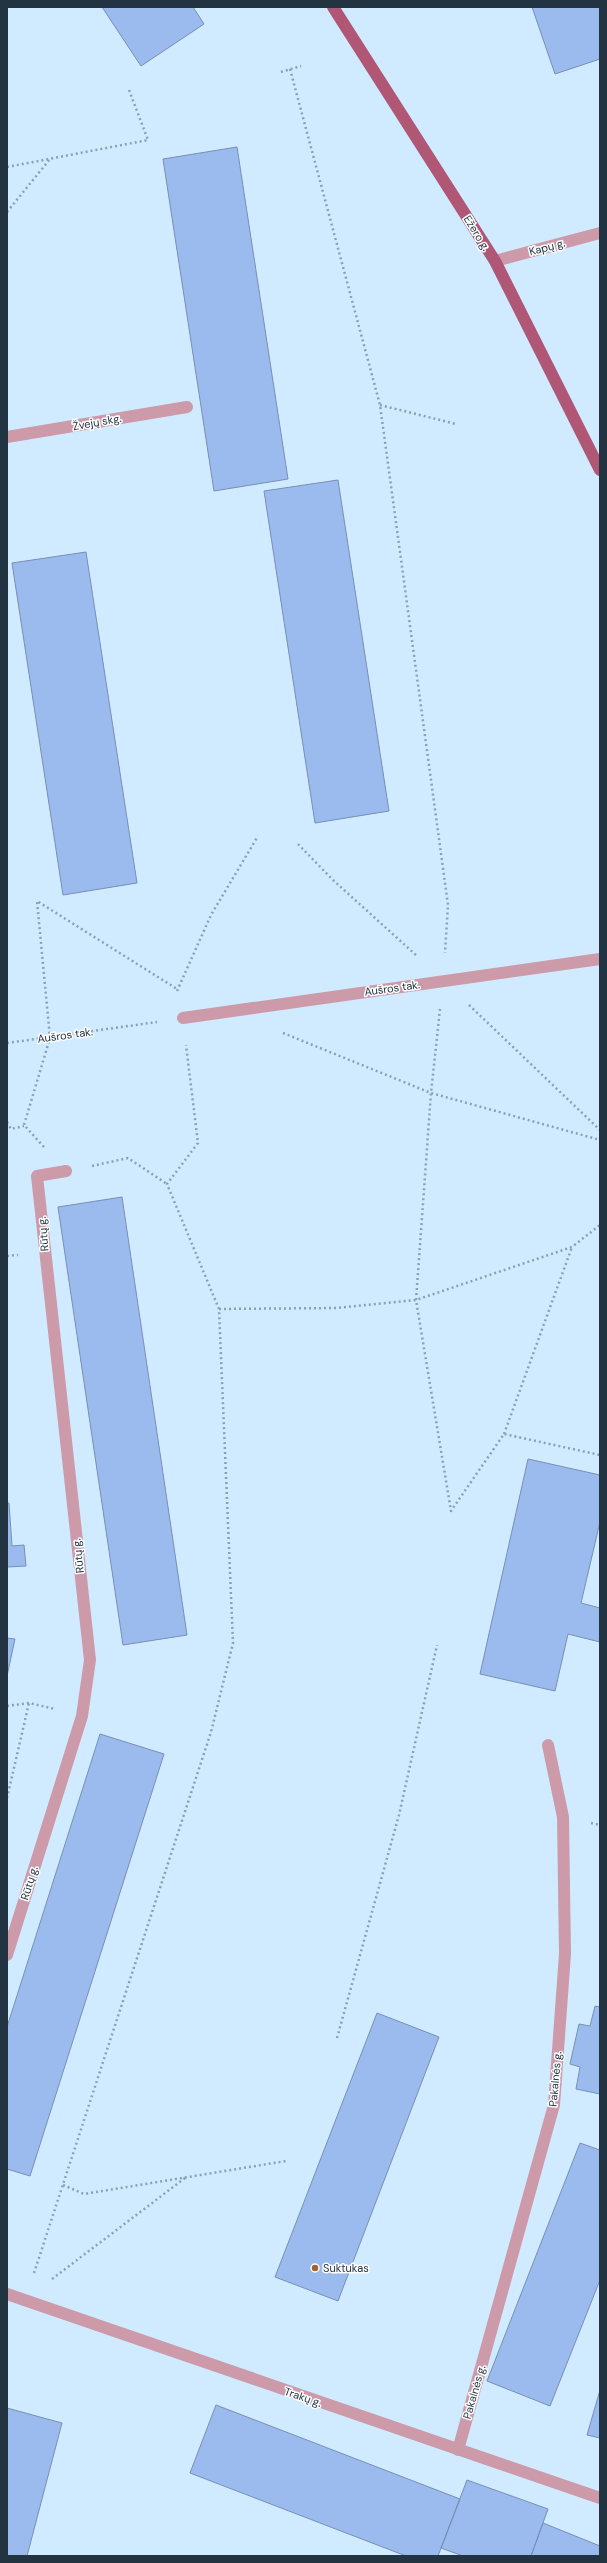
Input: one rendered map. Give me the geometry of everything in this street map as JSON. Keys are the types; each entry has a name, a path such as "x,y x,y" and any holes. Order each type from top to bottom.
{"main road":[{"name":"Ežero g.","path":"333,7 495,261 600,470"}],"street":[{"name":"Kapų g.","path":"495,261 600,233"},
{"name":"Žvejų skg.","path":"7,437 187,407"},
{"name":"Aušros tak.","path":"183,1018 600,958"},
{"name":"Rūtų g.","path":"7,1955 82,1716 90,1660 37,1176 66,1171"},
{"name":"Pakalnės g.","path":"458,2450 554,2105 565,1932 563,1817 548,1745"},
{"name":"Trakų g.","path":"7,2294 600,2498"}],"path":[{"path":"281,72 290,68 301,66"},
{"path":"290,68 380,405 448,905 443,981 431,1093 416,1300 451,1511 504,1434 572,1247"},
{"path":"7,167 148,140 129,90"},
{"path":"7,212 50,159"},
{"path":"380,405 456,424"},
{"path":"167,1184 198,1142 183,1018 177,989 211,915 258,836"},
{"path":"298,844 333,880 443,981 600,1130"},
{"path":"24,1126 50,1038 37,901 177,989"},
{"name":"Aušros tak.","path":"7,1043 148,1023"},
{"path":"281,1032 431,1093 600,1140"},
{"path":"7,1122 11,1129 24,1126"},
{"path":"24,1126 66,1171 128,1158 167,1184 219,1309 233,1643 211,1732 25,2300"},
{"path":"219,1309 337,1308 416,1300 572,1247 600,1225"},
{"path":"504,1434 600,1455"},
{"path":"337,2038 399,1815 437,1645"},
{"path":"7,1706 29,1702 7,1798"},
{"path":"63,2185 84,2194 286,2161"},
{"path":"25,2300 185,2177"}],"building":[{"path":"102,7 193,7 204,24 141,66"},
{"path":"532,7 600,7 600,59 555,74"},
{"path":"237,147 288,479 214,491 163,159"},
{"path":"338,480 389,811 315,823 264,491"},
{"path":"86,552 137,883 63,895 12,563"},
{"path":"122,1197 187,1635 123,1645 58,1207"},
{"path":"528,1459 600,1475 600,1522 581,1603 600,1608 600,1642 568,1634 555,1691 480,1674"},
{"path":"7,1503 9,1503 12,1546 24,1545 26,1566 7,1567"},
{"path":"7,1638 15,1639 7,1676"},
{"path":"100,1734 164,1754 30,2176 7,2169 7,2027"},
{"path":"595,2006 600,2007 600,2094 576,2089 580,2067 570,2064 579,2024 590,2026"},
{"path":"377,2013 439,2037 338,2301 275,2277"},
{"path":"580,2143 600,2150 600,2280 550,2406 487,2381"},
{"path":"600,2390 600,2438 587,2435"},
{"path":"216,2405 460,2499 438,2556 406,2556 190,2473"},
{"path":"7,2408 62,2423 27,2556 7,2556"},
{"path":"467,2480 548,2509 531,2556 463,2556 441,2548"},
{"path":"543,2523 600,2546 600,2556 531,2556"}],"place":[{"name":"Suktukas","path":"315,2268"}]}
